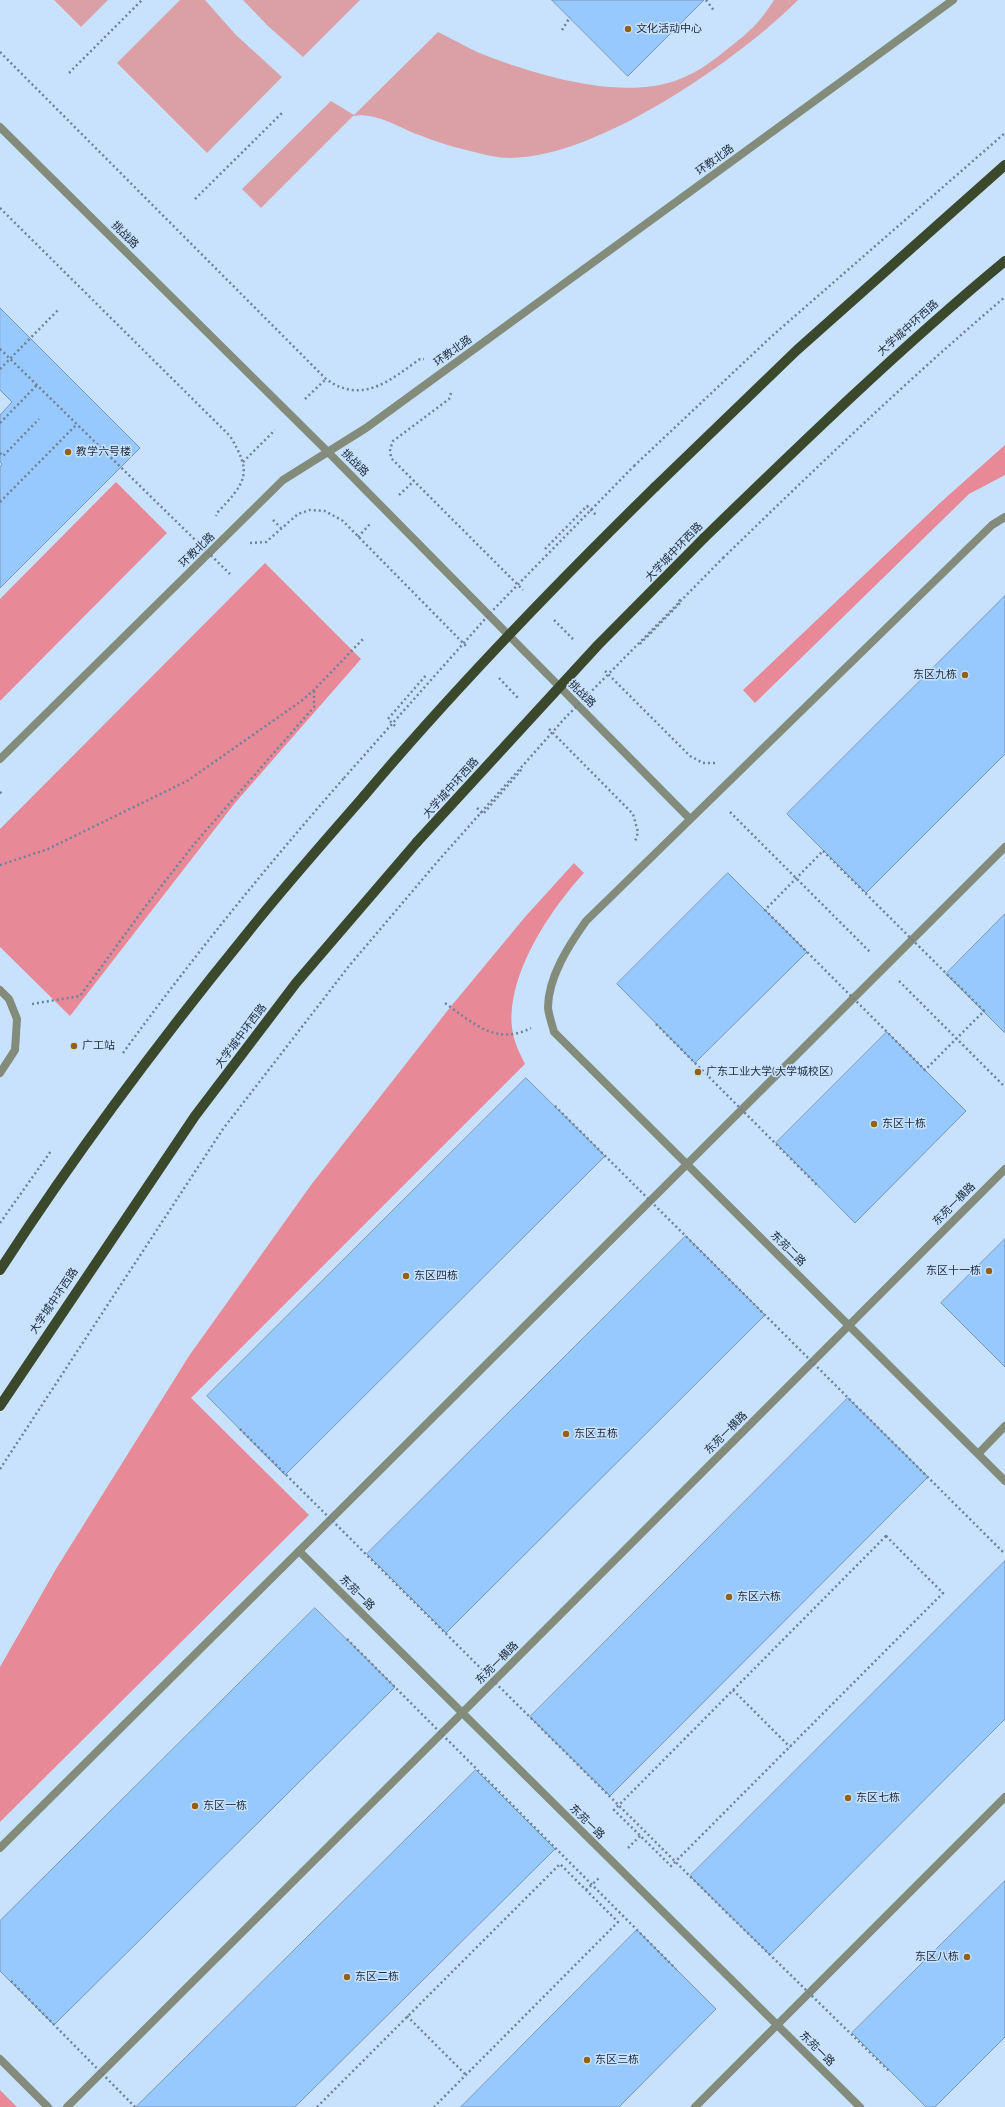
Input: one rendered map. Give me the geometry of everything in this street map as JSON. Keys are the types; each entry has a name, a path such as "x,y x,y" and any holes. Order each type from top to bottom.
{"main road":[{"path":"0,1270 39,1209 148,1059 245,936 409,743 514,629 655,487 797,350 1005,165"},
{"name":"大学城中环西路","path":"0,1406 195,1116 296,983 417,842 598,645 704,538 847,400 952,304 1005,261"}],"street":[{"name":"环教北路","path":"0,759 283,480 395,407 953,0"},
{"name":"挑战路","path":"0,127 328,452 690,819"},
{"path":"690,819 992,525 1005,517"},
{"name":"东苑二路","path":"690,819 586,921 576,935 557,971 551,987 548,1008 554,1032 1005,1481"},
{"path":"0,1848 687,1166 1005,847"},
{"path":"0,990 9,999 18,1019 15,1050 0,1073"},
{"name":"东苑一横路","path":"67,2107 462,1714 1005,1169"},
{"path":"978,1454 1005,1426"},
{"name":"东苑一路","path":"299,1551 860,2107"},
{"path":"695,2107 1005,1797"},
{"path":"0,2059 48,2107"}],"path":[{"path":"69,73 142,0"},
{"path":"706,0 714,12"},
{"path":"562,30 570,17"},
{"path":"0,52 326,379 340,388 366,390 382,384 420,359"},
{"path":"195,199 283,112"},
{"path":"344,778 494,609 634,466 772,336 1005,133"},
{"path":"0,208 230,436 241,454 243,462 243,479 236,492 216,513"},
{"path":"0,1469 223,1129 349,966 438,860 565,718 723,558 847,439 948,346 1005,297"},
{"path":"0,369 59,309"},
{"path":"0,349 230,574"},
{"path":"303,401 326,379"},
{"path":"0,423 37,385"},
{"path":"0,453 3,456 39,419"},
{"path":"0,502 77,424"},
{"path":"243,462 277,428"},
{"path":"398,497 414,481"},
{"path":"545,549 587,506"},
{"path":"266,542 298,514 310,510 325,511 343,521 470,650"},
{"path":"272,519 281,528"},
{"path":"358,537 373,522"},
{"path":"640,644 682,602"},
{"path":"0,865 48,849 187,781 314,690 363,639"},
{"path":"493,672 521,701"},
{"path":"388,719 427,674"},
{"path":"43,1002 80,996 145,907 196,843 314,707 314,690"},
{"path":"544,723 634,814 638,832 633,847"},
{"path":"483,814 522,769"},
{"path":"0,792 3,795"},
{"path":"730,812 758,840"},
{"path":"823,851 984,1011 925,1070 765,910 823,851"},
{"path":"445,1003 476,1025 492,1033 510,1036 532,1028"},
{"path":"656,1024 819,1187"},
{"path":"995,1077 1005,1087"},
{"path":"555,1106 1005,1554"},
{"path":"240,1429 724,1910 890,2072"},
{"path":"886,1536 942,1593 671,1866 614,1810 733,1690 886,1536"},
{"path":"347,1639 676,1969"},
{"path":"733,1690 790,1747"},
{"path":"625,1851 640,1836"},
{"path":"317,2107 560,1864 618,1922 434,2107"},
{"path":"586,1890 601,1875"},
{"path":"11,1981 135,2107"},
{"path":"407,2016 466,2075"}],"shaded area":[{"path":"54,0 108,0 81,27"},
{"path":"180,0 205,0 236,35 282,77 207,153 117,63"},
{"path":"243,0 360,0 303,57 268,26"},
{"path":"774,0 798,0 738,52 698,80 655,107 611,130 567,148 527,157 491,156 439,142 379,118 362,115 353,116 261,208 242,189 331,101 354,115 438,32 483,55 534,72 584,84 635,88 658,85 680,79 704,66 753,28"},
{"path":"1005,445 1005,475 969,494 755,703 743,690 941,502"},
{"path":"116,482 167,533 0,701 0,599"},
{"path":"265,563 361,659 235,803 70,1016 0,947 0,829"},
{"path":"574,863 584,873 558,905 545,924 533,944 516,986 512,1007 512,1027 515,1041 525,1064 191,1398 309,1515 0,1822 0,1667 56,1569 189,1356 311,1185 448,1010 525,917"},
{"path":"0,2090 17,2107 0,2107"}],"building":[{"name":"文化活动中心","path":"552,0 704,0 628,76"},
{"name":"教学六号楼","path":"0,308 140,448 0,588 0,467 2,464 0,462 0,415 12,402 0,390"},
{"name":"东区九栋","path":"1005,596 1005,754 866,893 787,814"},
{"path":"728,873 807,952 695,1063 617,984"},
{"path":"1005,914 1005,1033 946,974"},
{"name":"东区十栋","path":"887,1032 966,1111 855,1223 776,1143"},
{"name":"东区四栋","path":"526,1078 605,1156 285,1475 207,1396"},
{"name":"东区五栋","path":"686,1236 765,1315 446,1633 367,1554"},
{"name":"东区十一栋","path":"1005,1239 1005,1367 941,1303"},
{"name":"东区六栋","path":"848,1398 928,1477 610,1796 530,1717"},
{"name":"东区七栋","path":"1005,1561 1005,1719 770,1955 690,1876"},
{"name":"东区一栋","path":"315,1608 395,1687 54,2025 0,1971 0,1921"},
{"name":"东区二栋","path":"476,1770 555,1849 295,2107 136,2107"},
{"name":"东区八栋","path":"1005,1881 1005,2037 935,2107 926,2107 852,2033"},
{"name":"东区三栋","path":"637,1930 716,2009 619,2107 461,2107"}],"place":[{"name":"文化活动中心","path":"628,29"},
{"name":"教学六号楼","path":"68,452"},
{"name":"东区九栋","path":"965,675"},
{"name":"广工站","path":"74,1046"},
{"name":"广东工业大学(大学城校区)","path":"698,1072"},
{"name":"东区十栋","path":"874,1124"},
{"name":"东区十一栋","path":"989,1271"},
{"name":"东区四栋","path":"406,1276"},
{"name":"东区五栋","path":"566,1434"},
{"name":"东区六栋","path":"729,1597"},
{"name":"东区七栋","path":"848,1798"},
{"name":"东区一栋","path":"195,1806"},
{"name":"东区八栋","path":"967,1957"},
{"name":"东区二栋","path":"347,1977"},
{"name":"东区三栋","path":"587,2060"}]}
